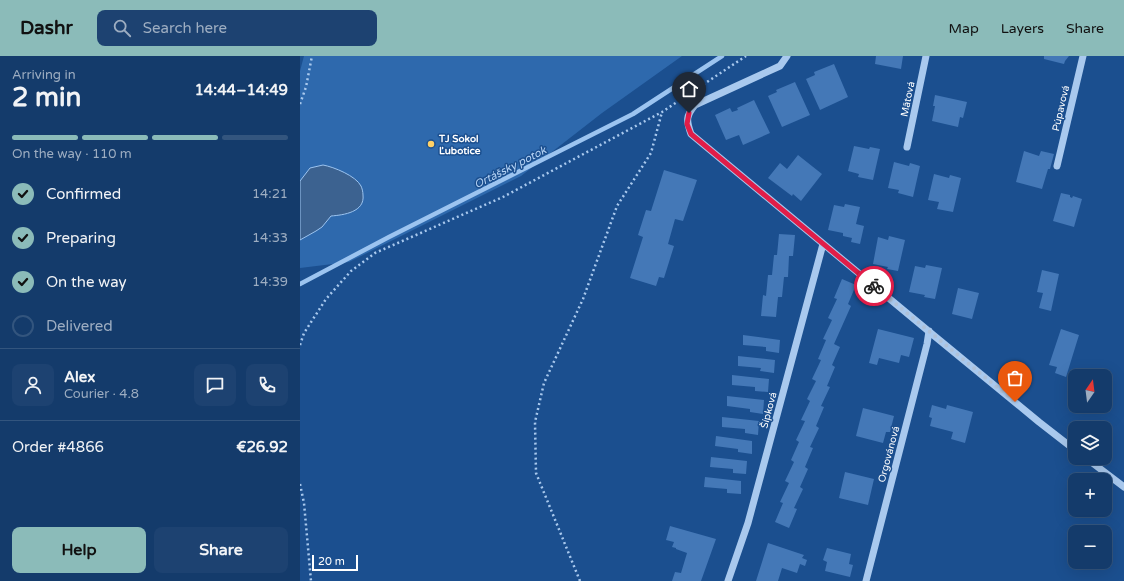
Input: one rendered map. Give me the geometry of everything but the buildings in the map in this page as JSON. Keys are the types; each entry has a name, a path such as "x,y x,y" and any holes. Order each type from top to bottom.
{"street":[{"path":"787,56 780,66 695,105 689,113 687,124 691,134 1068,445"},
{"name":"Mätová","path":"907,147 926,56"},
{"name":"Púpavová","path":"1057,166 1083,56"},
{"name":"Šípková","path":"728,581 748,523 823,244"},
{"name":"Orgovánová","path":"866,581 928,344 929,331"},
{"path":"1095,465 1124,487"}],"path":[{"path":"300,104 306,87 312,56"},
{"path":"300,345 304,333 326,299 351,271 375,253 503,197 662,112 746,56"},
{"path":"580,581 536,473 535,422 544,383 583,299 617,206 650,153 662,112"},
{"path":"300,484 304,503 311,581"}],"shaded area":[{"name":"TJ Sokol Ľubotice","path":"304,56 682,56 602,113 521,176 349,262 300,268 300,71"},
{"path":"323,165 350,175 358,182 363,194 363,201 361,205 353,212 331,216 322,227 300,240 300,181 310,168"}],"waterway":[{"name":"Ortášsky potok","path":"300,284 389,237 633,114 722,56"}],"way so far":[{"path":"874,286 1015,402"}],"place":[{"name":"TJ Sokol Ľubotice","path":"431,144"}],"route":[{"path":"689,113 687,124 691,134 874,286"}]}
